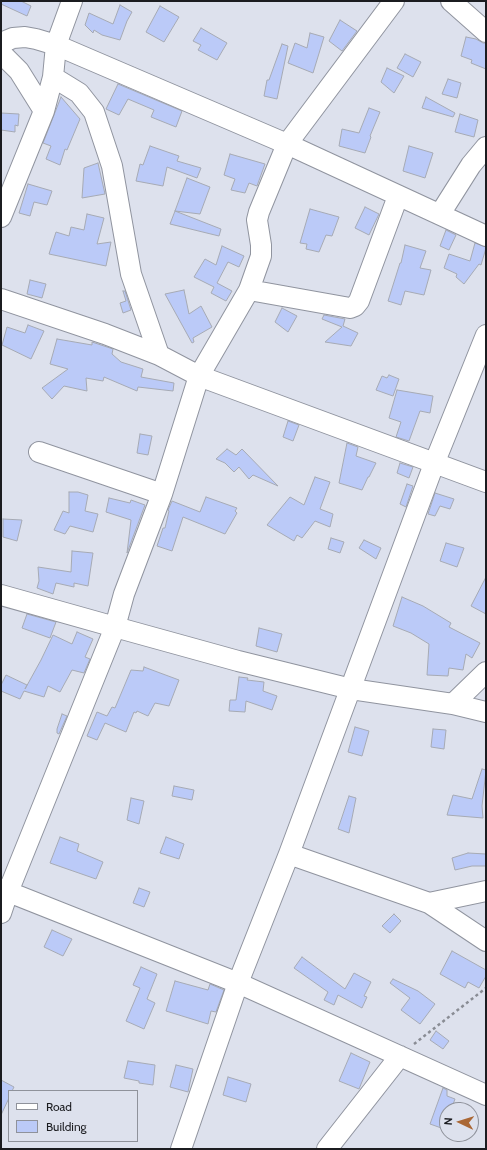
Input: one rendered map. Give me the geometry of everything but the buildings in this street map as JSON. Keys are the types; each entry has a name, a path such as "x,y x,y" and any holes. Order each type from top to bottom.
{"street":[{"path":"1,217 44,111 53,77 56,45 72,1"},
{"path":"1,913 5,890 115,628 124,594 162,494 199,376 249,290 261,256 261,244 257,220 259,212 287,144 394,1"},
{"path":"451,1 486,32"},
{"path":"1,43 13,38 25,37 56,45 287,144 486,236"},
{"path":"1,53 19,71 44,111"},
{"path":"53,77 79,93 94,112 112,166 131,274 159,355"},
{"path":"440,214 471,165 486,147"},
{"path":"249,290 350,308 355,306 359,301 398,196"},
{"path":"1,299 105,334 159,355 199,376 486,482"},
{"path":"181,1149 238,983 289,854 434,464 486,335"},
{"path":"39,452 162,494"},
{"path":"1,594 115,628 351,689 453,704 486,712"},
{"path":"453,704 486,672"},
{"path":"289,854 429,904 486,941"},
{"path":"5,890 238,983 486,1095"},
{"path":"429,904 486,890"},
{"path":"327,1149 400,1056"}],"path":[{"path":"400,1056 486,988"}]}
